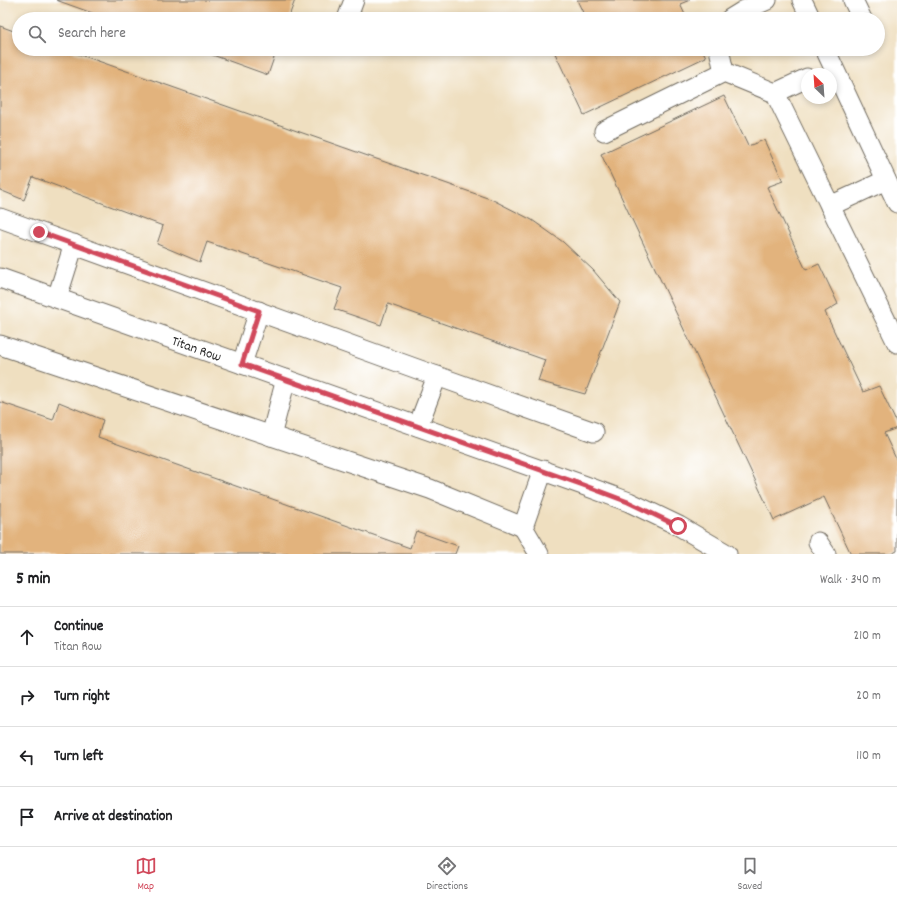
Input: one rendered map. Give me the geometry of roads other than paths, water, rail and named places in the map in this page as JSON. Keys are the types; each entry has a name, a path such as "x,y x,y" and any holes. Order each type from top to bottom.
{"street":[{"path":"350,12 354,0"},
{"path":"737,10 767,0"},
{"path":"802,0 808,12"},
{"path":"853,0 859,12"},
{"path":"721,56 724,72"},
{"path":"820,68 829,57 897,203"},
{"path":"604,131 724,72 775,93 830,206 894,331"},
{"path":"775,93 801,81"},
{"path":"830,206 886,180"},
{"path":"0,218 594,432"},
{"path":"57,298 74,244"},
{"name":"Titan Row","path":"0,278 543,470 628,502 678,526 727,554"},
{"path":"242,364 259,311"},
{"path":"0,346 430,489 523,527 539,554"},
{"path":"418,426 437,376"},
{"path":"271,436 286,379"},
{"path":"523,527 543,470"}]}
